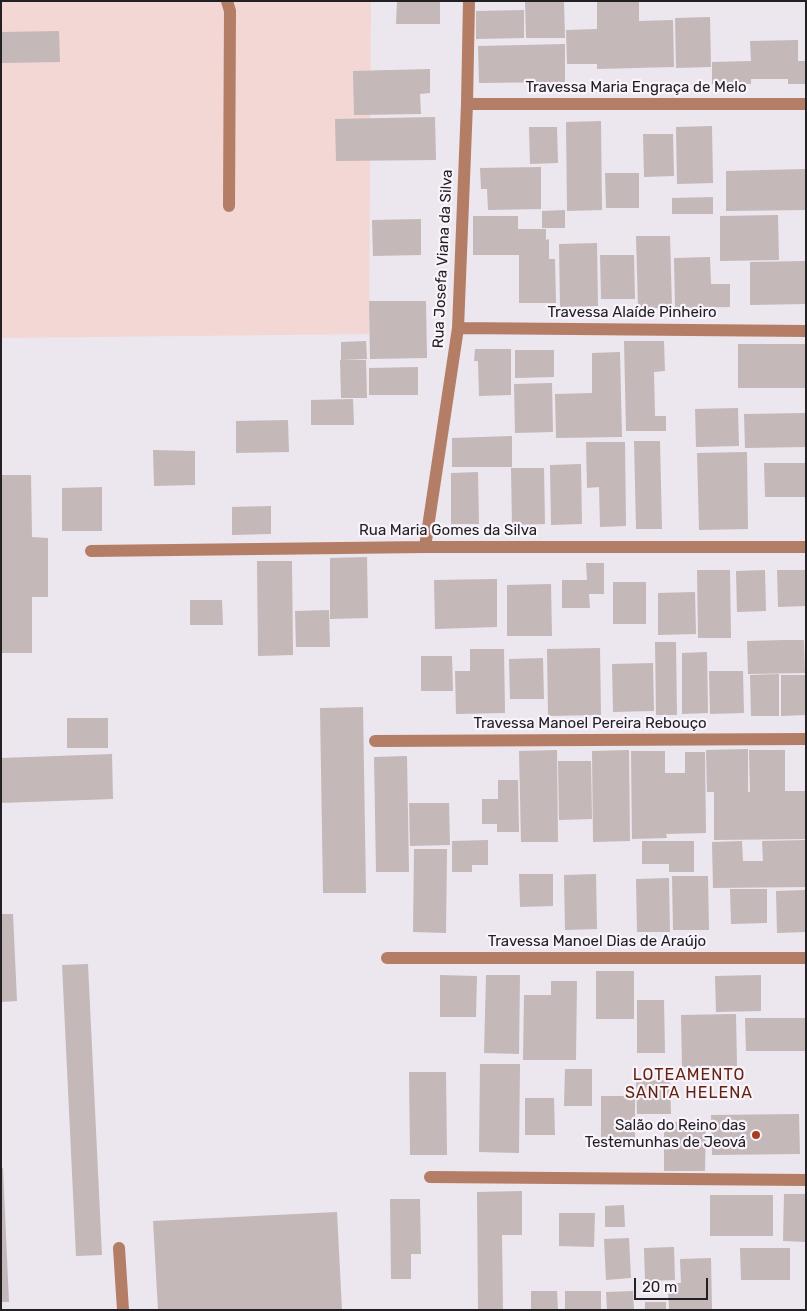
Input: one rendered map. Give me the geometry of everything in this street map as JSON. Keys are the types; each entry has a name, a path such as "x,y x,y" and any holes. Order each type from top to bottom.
{"street":[{"path":"227,1 230,11 229,206"},
{"name":"Rua Josefa Viana da Silva","path":"425,547 458,328 469,1"},
{"name":"Travessa Maria Engraça de Melo","path":"467,104 806,104"},
{"name":"Travessa Alaíde Pinheiro","path":"458,328 806,330"},
{"name":"Rua Maria Gomes da Silva","path":"91,551 425,547 806,547"},
{"name":"Travessa Manoel Pereira Rebouço","path":"375,741 806,739"},
{"name":"Travessa Manoel Dias de Araújo","path":"387,958 806,958"},
{"path":"430,1177 806,1180"},
{"path":"119,1248 123,1310"}],"shaded area":[{"path":"1,1 371,1 369,334 1,338"}],"building":[{"path":"397,1 440,1 440,24 396,24"},
{"path":"525,1 564,1 565,38 526,38"},
{"path":"597,2 639,2 639,21 673,20 674,67 597,69 597,64 567,64 566,30 597,29"},
{"path":"524,10 524,38 476,39 476,11"},
{"path":"710,17 711,67 676,68 675,18"},
{"path":"59,31 60,62 1,63 1,32"},
{"path":"798,40 798,61 806,61 806,84 788,84 788,79 751,79 751,84 712,84 712,62 751,61 750,41"},
{"path":"565,44 565,82 479,83 478,46"},
{"path":"430,69 430,93 420,94 421,114 354,115 353,71"},
{"path":"435,117 436,160 336,161 335,119"},
{"path":"601,121 602,210 567,211 566,122"},
{"path":"712,126 713,183 677,184 676,127"},
{"path":"529,127 557,127 558,163 530,164"},
{"path":"643,134 673,134 674,176 644,177"},
{"path":"541,167 541,209 488,210 487,189 481,189 480,168"},
{"path":"806,169 806,210 726,211 726,171"},
{"path":"605,173 639,173 639,208 606,208"},
{"path":"713,197 713,214 672,214 672,198"},
{"path":"565,210 565,228 542,228 542,211"},
{"path":"778,215 779,260 720,261 720,216"},
{"path":"473,216 518,216 518,229 546,229 546,240 549,239 549,259 555,259 556,303 519,303 519,255 473,255"},
{"path":"421,219 421,255 373,256 372,220"},
{"path":"636,236 670,236 672,308 638,308"},
{"path":"597,243 598,306 560,307 559,244"},
{"path":"600,255 634,255 635,299 601,299"},
{"path":"710,257 711,284 730,284 730,307 675,308 674,258"},
{"path":"806,261 806,304 750,305 750,262"},
{"path":"369,301 426,301 427,358 370,359"},
{"path":"366,341 367,359 341,360 341,342"},
{"path":"624,341 664,341 665,371 654,372 655,416 666,416 666,431 626,431"},
{"path":"738,344 806,344 806,388 738,388"},
{"path":"475,349 511,349 511,395 479,396 478,361 474,361"},
{"path":"515,350 554,350 554,377 515,378"},
{"path":"620,352 622,437 556,438 555,394 592,393 592,353"},
{"path":"340,360 366,360 367,398 341,398"},
{"path":"418,367 418,395 369,395 369,368"},
{"path":"552,383 553,432 515,433 514,384"},
{"path":"353,399 354,425 311,425 311,400"},
{"path":"738,408 739,446 696,447 695,409"},
{"path":"806,413 806,447 745,448 744,414"},
{"path":"288,420 289,452 236,453 236,421"},
{"path":"512,436 512,467 452,467 452,438"},
{"path":"634,441 660,441 662,529 636,529"},
{"path":"586,442 625,442 626,526 600,527 599,487 587,488"},
{"path":"153,450 195,451 195,485 154,486"},
{"path":"747,452 748,529 699,530 697,453"},
{"path":"764,463 806,463 806,497 765,497"},
{"path":"581,464 582,524 551,525 550,465"},
{"path":"511,468 544,468 545,524 512,525"},
{"path":"478,472 479,524 451,524 451,473"},
{"path":"1,475 31,475 32,537 48,538 48,597 32,597 32,653 1,653"},
{"path":"102,487 102,531 62,531 62,488"},
{"path":"271,506 271,534 232,535 232,507"},
{"path":"367,557 368,618 330,619 330,558"},
{"path":"257,561 292,561 293,655 258,656"},
{"path":"586,563 604,563 604,594 589,594 590,608 562,608 562,580 587,580"},
{"path":"697,570 730,570 731,638 698,638"},
{"path":"765,570 766,611 737,612 736,571"},
{"path":"777,570 806,570 806,606 778,607"},
{"path":"497,579 497,627 435,629 434,580"},
{"path":"613,582 646,582 646,624 613,624"},
{"path":"551,584 552,636 507,636 507,585"},
{"path":"695,592 696,634 658,635 658,593"},
{"path":"190,600 222,600 223,625 190,625"},
{"path":"329,610 330,647 296,647 295,611"},
{"path":"804,640 805,673 748,674 747,641"},
{"path":"655,642 676,642 677,715 656,715"},
{"path":"600,648 601,715 548,716 547,649"},
{"path":"470,649 504,649 505,713 456,714 455,671 470,671"},
{"path":"707,652 708,713 682,714 682,653"},
{"path":"421,656 452,656 453,691 421,691"},
{"path":"543,658 544,699 510,699 509,659"},
{"path":"653,663 654,711 613,712 612,664"},
{"path":"709,671 743,671 744,713 710,714"},
{"path":"779,674 779,716 751,716 750,675"},
{"path":"781,675 806,675 806,715 781,716"},
{"path":"363,707 366,893 323,893 320,708"},
{"path":"67,718 108,718 108,748 67,748"},
{"path":"748,749 748,792 750,792 749,750 785,750 785,791 806,791 806,839 714,840 714,792 707,792 706,750"},
{"path":"557,750 558,842 521,842 519,751"},
{"path":"629,750 630,841 593,842 592,751"},
{"path":"631,751 665,751 665,773 685,773 685,752 705,752 706,833 666,834 667,838 632,839"},
{"path":"112,754 113,799 1,803 1,758"},
{"path":"407,756 409,872 376,872 374,757"},
{"path":"558,761 591,761 592,819 559,820"},
{"path":"498,780 518,780 519,832 497,832 497,824 482,824 482,799 498,799"},
{"path":"409,803 449,803 450,845 410,846"},
{"path":"488,840 488,865 472,865 472,872 452,872 452,841"},
{"path":"806,840 806,887 713,888 712,842 742,841 743,861 763,861 762,841"},
{"path":"642,841 694,841 694,872 669,872 669,864 642,864"},
{"path":"414,849 447,849 446,933 413,932"},
{"path":"519,874 553,874 553,906 520,907"},
{"path":"596,874 597,929 565,930 564,875"},
{"path":"672,876 708,876 709,930 673,930"},
{"path":"669,878 670,932 637,932 636,879"},
{"path":"730,889 767,889 767,923 731,924"},
{"path":"806,890 806,932 777,933 776,891"},
{"path":"1,914 13,914 17,1001 1,1002"},
{"path":"88,964 102,1255 76,1256 62,965"},
{"path":"596,971 634,971 634,1019 596,1019"},
{"path":"440,975 477,976 476,1017 440,1017"},
{"path":"486,975 520,975 519,1054 484,1053"},
{"path":"761,975 761,1011 716,1012 715,976"},
{"path":"551,981 577,981 576,1060 523,1060 524,995 551,995"},
{"path":"637,1000 664,1000 665,1053 637,1053"},
{"path":"736,1014 737,1066 682,1067 681,1015"},
{"path":"745,1018 806,1018 806,1051 746,1051"},
{"path":"480,1064 520,1064 519,1153 479,1152"},
{"path":"565,1069 592,1069 592,1106 564,1106"},
{"path":"409,1072 446,1072 447,1155 410,1155"},
{"path":"670,1080 671,1114 637,1114 636,1081"},
{"path":"601,1096 635,1096 635,1139 601,1139"},
{"path":"525,1098 554,1098 555,1135 525,1135"},
{"name":"Salão do Reino das Testemunhas de Jeová","path":"799,1114 800,1154 712,1155 711,1115"},
{"path":"664,1122 706,1122 705,1171 664,1171"},
{"path":"1,1168 3,1168 9,1302 1,1302"},
{"path":"522,1191 522,1235 502,1235 503,1310 478,1310 477,1192"},
{"path":"784,1194 806,1194 806,1242 783,1241"},
{"path":"710,1195 773,1195 773,1236 710,1236"},
{"path":"390,1199 420,1199 421,1254 411,1254 411,1279 391,1279"},
{"path":"624,1205 625,1227 605,1227 605,1206"},
{"path":"337,1212 342,1310 158,1310 153,1221"},
{"path":"559,1213 595,1213 594,1247 559,1246"},
{"path":"629,1238 631,1278 606,1280 604,1239"},
{"path":"674,1247 675,1280 645,1281 644,1248"},
{"path":"740,1248 790,1248 790,1280 741,1280"},
{"path":"711,1258 712,1310 669,1310 668,1283 681,1283 680,1259"},
{"path":"531,1291 557,1291 558,1310 531,1310"},
{"path":"565,1291 601,1291 601,1310 565,1310"},
{"path":"633,1291 634,1310 607,1310 606,1292"},
{"path":"645,1302 666,1302 666,1310 645,1310"}],"place":[{"name":"Salão do Reino das Testemunhas de Jeová","path":"756,1135"}],"district":[{"name":"LOTEAMENTO SANTA HELENA","path":"689,1084"}]}
